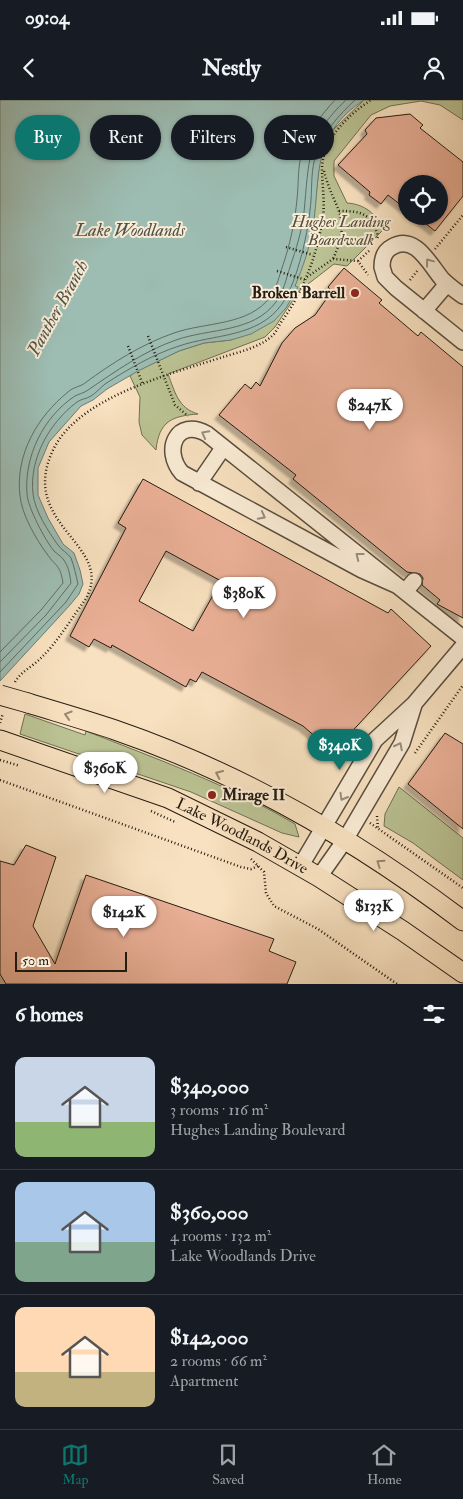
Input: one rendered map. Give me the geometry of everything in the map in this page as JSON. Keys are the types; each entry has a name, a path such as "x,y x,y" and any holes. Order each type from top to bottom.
{"main road":[{"path":"6,697 116,730 186,758 325,827 429,896 463,921"},
{"name":"Lake Woodlands Drive","path":"8,742 168,798 258,842 319,877 403,931 463,973"}],"street":[{"path":"463,296 447,284 428,258 415,247 402,244 388,249 382,261 385,277 424,312 463,342"},
{"path":"424,312 447,284"},
{"path":"406,587 362,570 182,473 172,458 175,439 180,433 190,429 201,431 406,587 463,638"},
{"path":"199,483 223,448"},
{"path":"300,867 375,740 414,704 463,646"},
{"path":"319,877 345,840 402,743 414,704"}],"path":[{"path":"0,723 6,697 20,674 42,657 86,600 93,580 91,566 50,508 46,495 45,471 52,452 70,427 85,414 111,398 164,377 243,351 266,341 274,334 299,296 306,280 323,215 322,167 327,147 335,133 353,113 371,100"},
{"path":"322,167 342,220 342,239 333,259"},
{"path":"339,211 359,211 374,223 378,236 376,241"},
{"path":"292,224 320,228"},
{"path":"286,247 313,255"},
{"path":"358,261 372,248"},
{"path":"277,271 306,280"},
{"path":"148,336 164,377"},
{"path":"128,346 143,385"},
{"path":"414,755 463,685"},
{"path":"0,760 21,766"},
{"path":"0,780 241,868 251,870 258,866"},
{"path":"149,811 184,825"},
{"path":"377,814 378,829"},
{"path":"360,815 463,888"},
{"path":"249,856 264,872 266,893 274,906 318,929 397,984"}],"green space":[{"name":"Hughes Landing Boardwalk","path":"364,100 463,100 463,120 440,105 421,101 390,106 371,115 334,161 334,176 347,203 359,205 374,215 382,231 347,266 334,264 299,291 275,327 265,337 168,374 178,398 186,408 198,414 181,416 168,422 160,432 156,450 142,435 139,422 140,397 130,376 135,372 131,344 141,369 179,351 204,343 231,340 295,286 313,225 320,160 334,160 334,129"},
{"path":"25,714 85,735 86,731 219,785 295,824 299,837 282,833 191,792 20,734"},
{"path":"399,787 463,838 463,880 413,843 384,826 385,814"}],"water":[{"name":"Lake Woodlands","path":"0,100 364,100 347,113 334,129 334,115 264,115 264,160 321,160 310,242 295,286 298,287 286,308 274,321 251,334 231,340 204,343 179,351 138,371 81,406 49,442 38,468 38,495 48,518 63,544 74,553 83,584 79,594 70,605 0,681"}],"building":[{"path":"410,114 423,125 420,128 463,162 463,196 448,215 448,175 398,175 398,203 388,195 381,204 338,165 367,134 365,130 376,118"},
{"path":"427,225 440,225 435,231"},
{"path":"344,268 382,300 379,303 418,336 421,332 463,367 463,618 437,604 440,600 422,585 423,578 420,574 407,572 293,479 296,475 219,415 245,384 251,389 256,382 260,386 282,343 295,328 315,315 332,291 328,287"},
{"path":"143,479 388,613 391,609 431,646 333,752 303,726 202,672 196,682 190,679 186,687 112,645 111,648 94,639 89,647 70,636 126,528 118,523","holes":["166,551 221,581 193,631 139,601"]},
{"path":"445,733 463,744 463,829 408,784"},
{"path":"26,845 56,857 33,926 55,964 86,875 274,939 269,951 296,962 287,984 6,984 0,974 0,861 14,865"}],"place":[{"name":"Broken Barrell","path":"355,293"},
{"name":"Mirage II","path":"212,795"}],"water label":[{"name":"Panther Branch","path":"58,308"}]}
